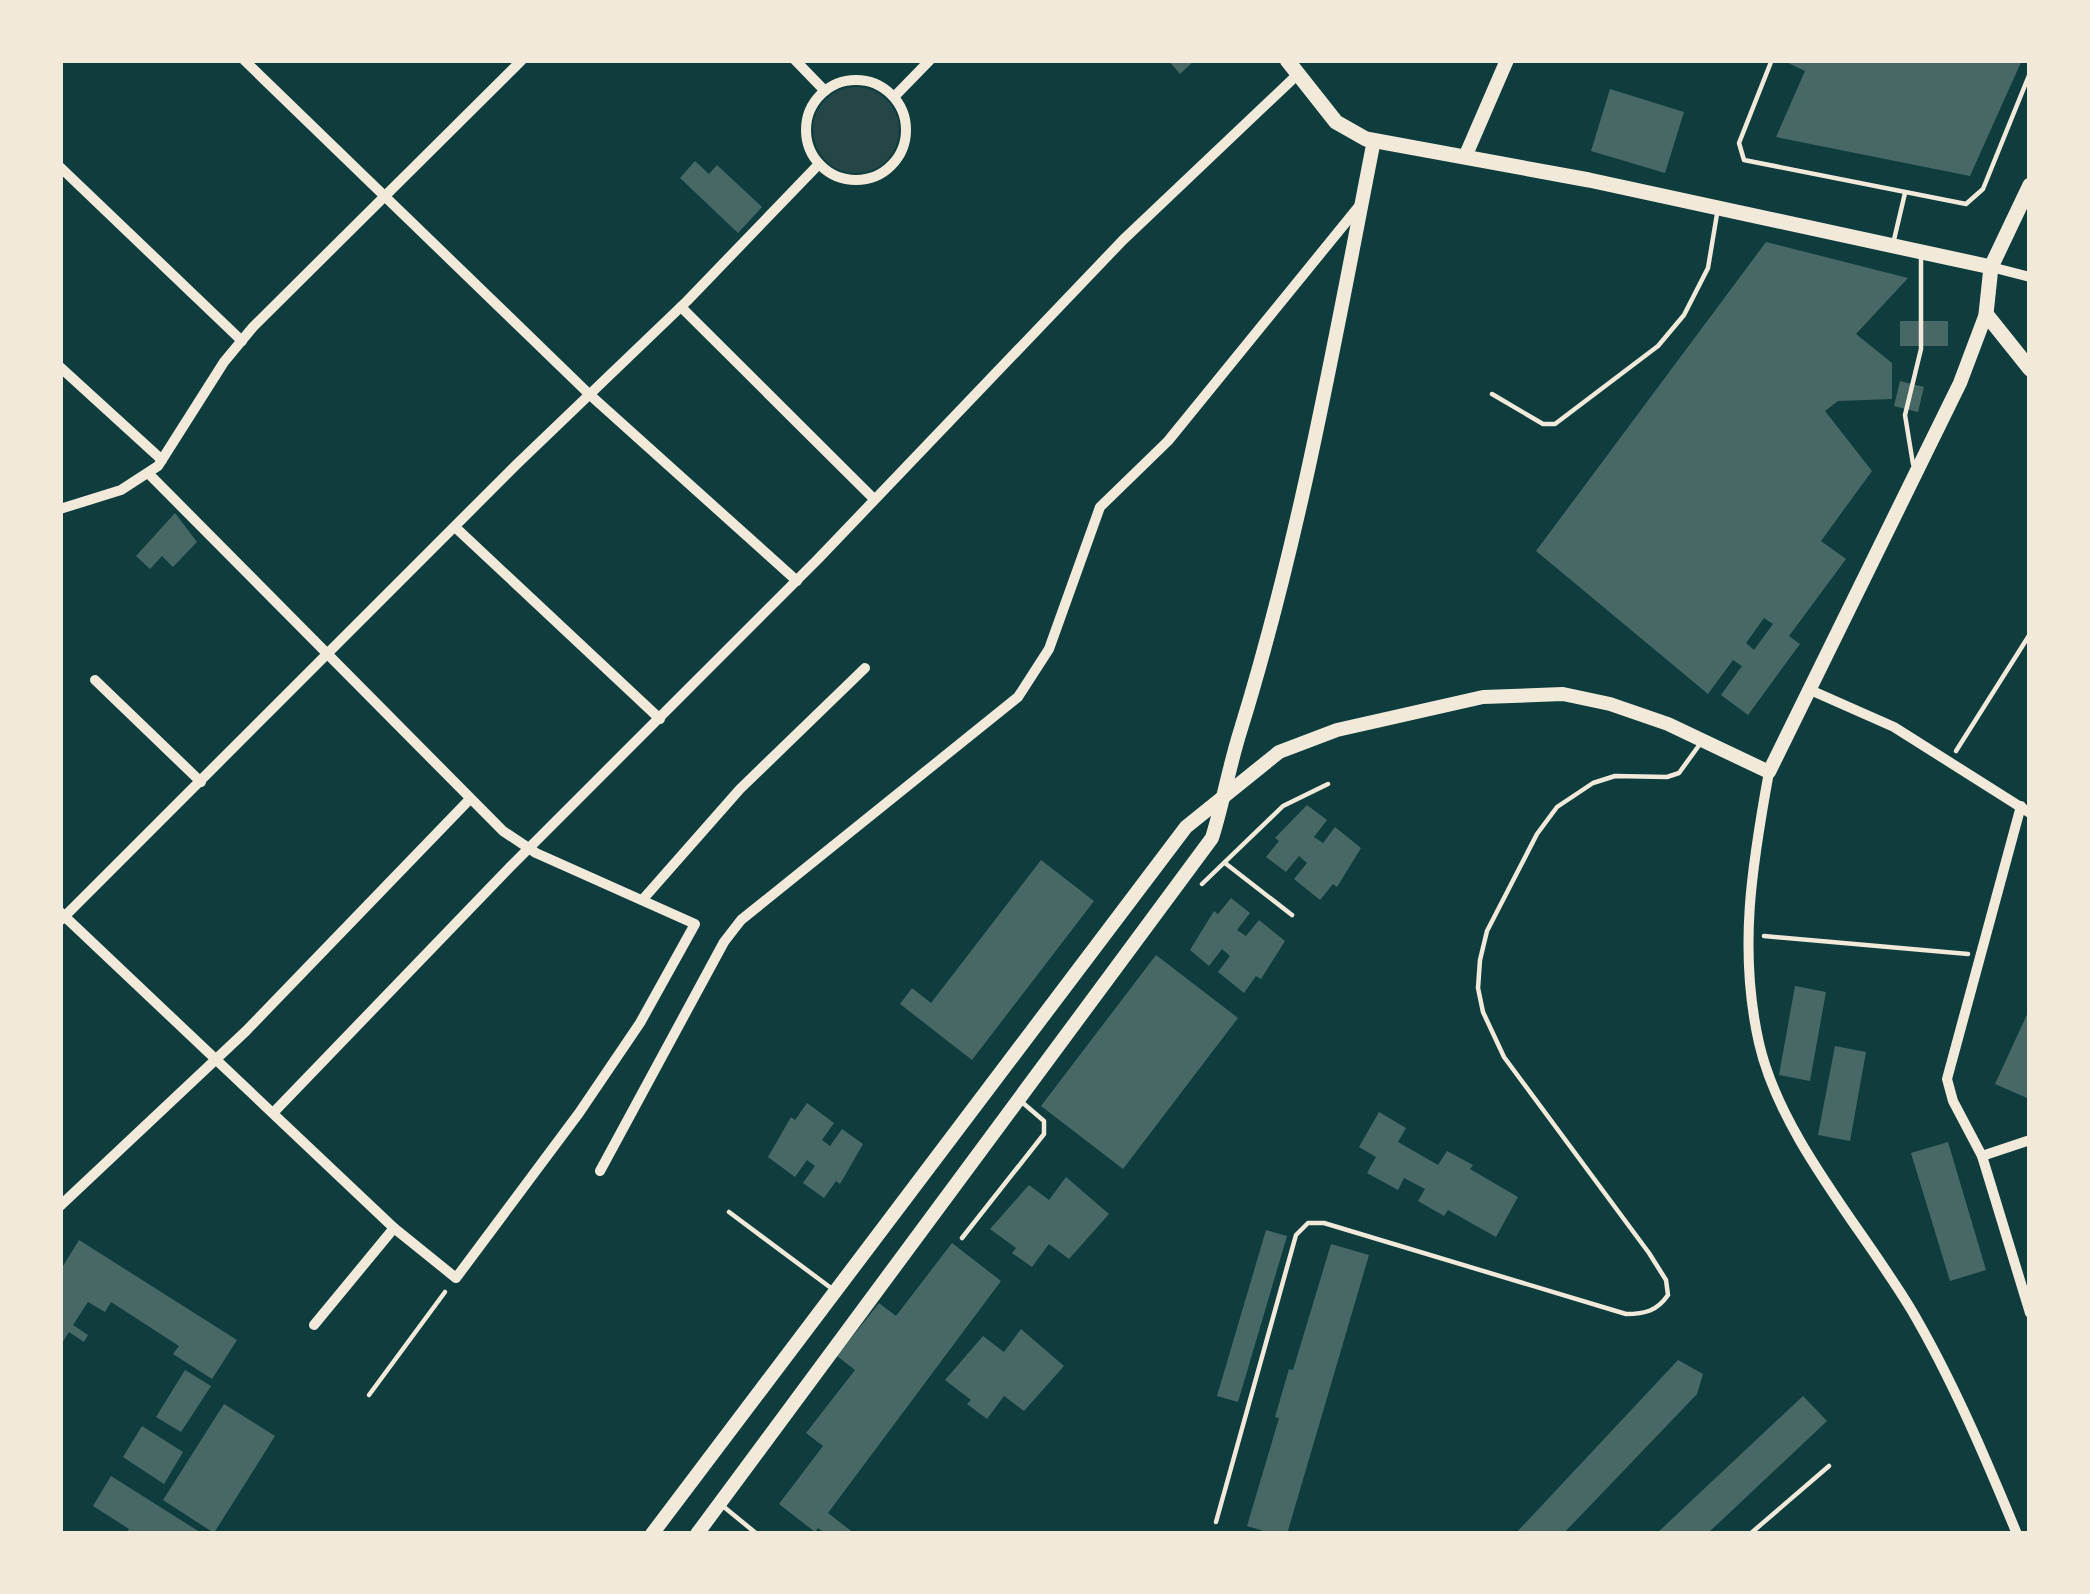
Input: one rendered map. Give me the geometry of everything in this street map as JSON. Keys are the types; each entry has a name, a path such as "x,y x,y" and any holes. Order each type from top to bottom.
{"main road":[{"path":"1287,60 1349,133 1718,206 1991,267"},
{"path":"2030,185 1991,267 1985,314 2030,369"}],"street":[{"path":"244,60 590,394 797,581"},
{"path":"60,509 121,490 148,474 242,340 522,60"},
{"path":"795,60 825,91"},
{"path":"894,97 930,60"},
{"path":"1465,157 1507,60"},
{"path":"274,1112 797,581 1123,240 1298,74"},
{"path":"855,80 880,86 894,97 906,130 900,155 892,165 856,181 831,174 819,164 806,131 812,105 825,91 855,80"},
{"path":"697,1534 1212,838 1272,632 1374,140"},
{"path":"148,474 328,653 469,800 529,849 695,924 640,1023 456,1278 394,1228 62,916 201,782 328,653 455,527 681,307 819,164"},
{"path":"60,167 242,340"},
{"path":"600,1171 724,942 741,920 1018,697 1049,650 1100,507 1168,441 1362,203"},
{"path":"1991,267 2030,277"},
{"path":"681,307 874,499"},
{"path":"1985,314 1960,383 1769,772 1750,872 1746,935 1749,991 1778,1104 1913,1312 2017,1534"},
{"path":"60,367 162,460"},
{"path":"455,527 660,719"},
{"path":"644,898 740,789 865,668"},
{"path":"95,680 201,782"},
{"path":"1808,688 1894,727 2025,810 1979,955 1947,1079 1953,1102 1982,1156 2030,1313"},
{"path":"652,1534 1186,827 1279,752 1337,730 1483,697 1563,694 1610,704 1769,772"},
{"path":"60,1206 217,1059 469,800"},
{"path":"1982,1156 2030,1140"},
{"path":"314,1325 394,1228"}],"lane":[{"path":"1771,62 1739,143 1744,160 1966,204 1975,199 2030,73"},
{"path":"1893,244 1905,193"},
{"path":"1492,394 1544,424 1555,424 1658,346 1684,315 1708,268 1718,206"},
{"path":"1915,474 1905,416 1921,349 1922,250"},
{"path":"1216,1522 1296,1235 1308,1223 1324,1223 1626,1314 1660,1307 1668,1295 1666,1280 1649,1253 1504,1058 1483,1012 1478,988 1487,931 1537,834 1557,808 1594,783 1616,776 1678,773 1702,741"},
{"path":"962,1238 1044,1134 1044,1121 1018,1099"},
{"path":"729,1212 836,1292"},
{"path":"1750,1534 1829,1466"},
{"path":"721,1504 757,1534"}],"path":[{"path":"1950,761 2030,634"},
{"path":"1192,894 1283,806 1328,784"},
{"path":"1223,862 1292,915"},
{"path":"1746,935 1979,955"},
{"path":"369,1396 456,1278"}],"shaded area":[{"path":"856,87 872,90 886,100 896,114 896,146 886,160 872,170 856,173 840,170 826,160 816,146 813,130 816,114 826,100 840,90"}],"building":[{"path":"1168,60 1195,60 1180,74"},
{"path":"1782,60 2022,60 1970,176 1776,137 1805,71"},
{"path":"1610,89 1684,112 1665,173 1591,151"},
{"path":"695,161 709,174 717,165 762,207 738,233 680,178"},
{"path":"1766,242 1908,278 1856,334 1892,363 1892,399 1838,401 1825,411 1872,471 1821,541 1846,559 1789,636 1800,644 1748,715 1721,695 1742,666 1733,660 1708,694 1536,551","holes":["1764,618 1773,624 1754,650 1746,643"]},
{"path":"1900,321 1948,321 1948,346 1900,346"},
{"path":"1900,381 1924,387 1918,412 1894,406"},
{"path":"175,513 197,542 173,567 162,556 150,569 136,556"},
{"path":"1307,805 1327,820 1314,837 1323,843 1335,827 1361,848 1337,887 1333,884 1320,900 1294,879 1307,863 1299,856 1286,872 1266,857 1279,841 1275,838"},
{"path":"1041,860 1094,901 972,1060 900,1004 912,988 931,1003"},
{"path":"1231,898 1250,913 1237,930 1246,936 1259,920 1285,941 1261,979 1256,976 1244,993 1218,972 1230,956 1222,949 1209,966 1190,950 1214,911 1218,914"},
{"path":"1156,955 1238,1018 1123,1169 1041,1106"},
{"path":"1795,986 1826,992 1810,1081 1779,1075"},
{"path":"2030,1008 2030,1090 2027,1098 1995,1084"},
{"path":"1835,1046 1866,1052 1850,1141 1818,1135"},
{"path":"807,1103 834,1123 822,1140 830,1146 842,1129 863,1144 840,1184 836,1181 824,1198 803,1183 815,1166 807,1160 795,1177 768,1157 791,1117 795,1120"},
{"path":"1379,1112 1406,1128 1398,1142 1438,1165 1447,1151 1518,1197 1496,1237 1448,1210 1444,1216 1418,1201 1425,1189 1404,1178 1398,1190 1367,1173 1376,1157 1359,1147"},
{"path":"1948,1142 1986,1270 1950,1281 1911,1153"},
{"path":"1066,1177 1109,1214 1069,1259 1049,1244 1032,1267 990,1229 1029,1185 1049,1200"},
{"path":"1266,1230 1287,1236 1238,1402 1217,1396"},
{"path":"79,1240 237,1340 212,1379 173,1354 179,1346 111,1302 105,1312 88,1302 73,1325 88,1335 84,1342 69,1332 60,1346 60,1271"},
{"path":"952,1243 1001,1281 828,1513 855,1534 826,1534 818,1528 815,1532 779,1504 823,1446 806,1433 855,1370 837,1356 879,1303 896,1316"},
{"path":"1331,1244 1369,1255 1287,1534 1274,1534 1247,1526 1289,1369 1293,1370"},
{"path":"1021,1329 1064,1366 1024,1411 1004,1396 987,1419 945,1380 983,1336 1004,1352"},
{"path":"1678,1360 1703,1374 1697,1394 1563,1534 1515,1534"},
{"path":"185,1370 211,1386 181,1432 156,1417"},
{"path":"1803,1396 1827,1421 1707,1534 1656,1534"},
{"path":"224,1404 275,1436 214,1533 163,1500"},
{"path":"142,1426 183,1452 164,1484 123,1457"},
{"path":"111,1476 203,1534 126,1534 129,1529 93,1506"}]}
